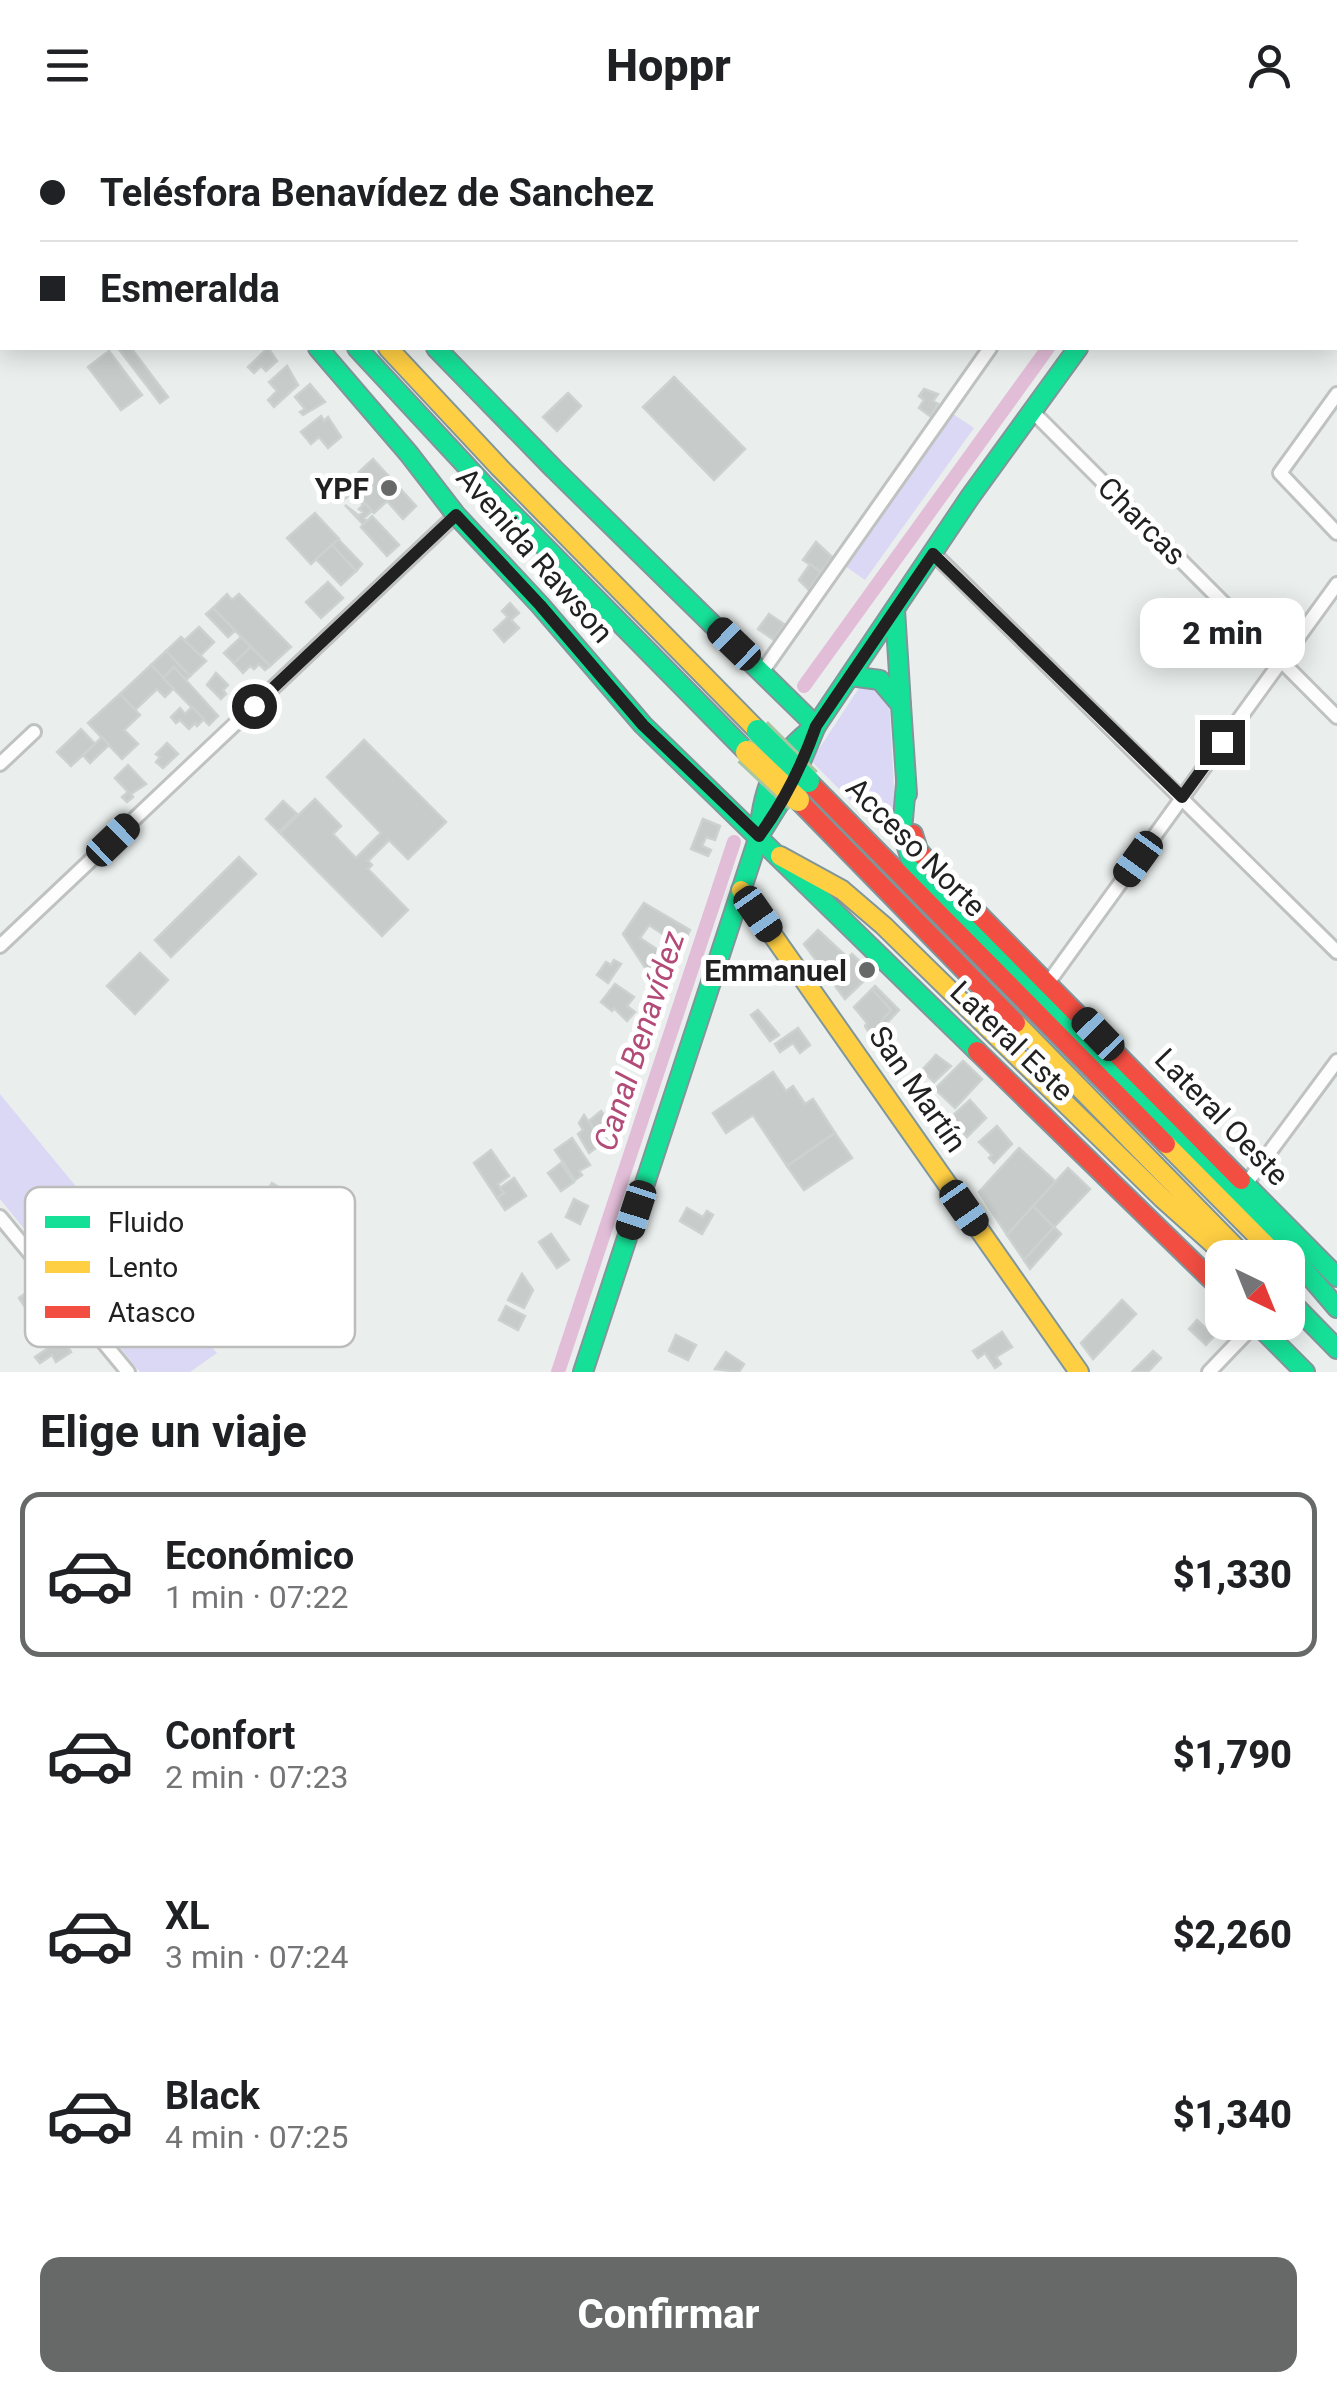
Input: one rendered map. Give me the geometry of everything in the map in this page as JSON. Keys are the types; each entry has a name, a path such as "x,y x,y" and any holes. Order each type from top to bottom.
{"main road":[{"name":"Avenida Rawson","path":"320,350 456,515 643,725 759,836"},
{"name":"Acceso Norte","path":"359,350 522,524 803,790 1260,1240"},
{"name":"Acceso Norte","path":"390,350 753,742"},
{"path":"438,350 816,726"},
{"path":"583,1372 759,836 778,810 806,756 816,726 1077,350"},
{"name":"Lateral Oeste","path":"895,610 906,784 918,850 1337,1276"},
{"path":"850,676 880,680 901,705"},
{"path":"906,784 902,830 912,862 1235,1189 1337,1308"},
{"name":"Acceso Norte","path":"803,790 1229,1240"},
{"name":"Lateral Este","path":"759,836 1205,1273"},
{"path":"780,856 842,890 884,926 1210,1240"},
{"name":"San Martín","path":"741,890 1079,1372"},
{"path":"1305,1285 1337,1318"},
{"path":"1305,1318 1337,1349"},
{"path":"1273,1340 1304,1372"}],"street":[{"path":"762,672 989,350"},
{"path":"1337,394 1280,473 1337,533"},
{"name":"Charcas","path":"1032,411 1337,716"},
{"path":"0,946 456,515"},
{"path":"933,554 1337,952"},
{"path":"1048,983 1337,584"},
{"path":"0,764 34,732"},
{"path":"1246,1184 1337,1061"},
{"path":"0,1217 25,1247"},
{"path":"1210,1372 1240,1340"},
{"path":"107,1347 128,1372"}],"shaded area":[{"path":"953,414 974,428 865,580 845,566"},
{"path":"875,685 889,699 895,803 903,853 811,761 859,688"},
{"path":"0,1094 76,1187 25,1187 25,1230 0,1199"},
{"path":"120,1347 211,1347 217,1353 190,1372 140,1372"}],"building":[{"path":"120,350 133,350 168,397 160,403"},
{"path":"266,350 277,361 266,371 261,366 254,373 248,367"},
{"path":"109,351 142,395 121,410 88,367"},
{"path":"287,366 298,385 274,407 268,400 277,391 269,382"},
{"path":"674,377 745,449 714,480 643,407"},
{"path":"310,384 325,402 303,415 300,412 305,409 295,397"},
{"path":"924,389 938,394 933,401 938,404 930,416 919,408 924,400 919,396"},
{"path":"568,393 581,406 557,431 543,417"},
{"path":"321,416 324,421 328,417 341,437 328,448 319,437 311,444 301,432"},
{"path":"373,459 416,506 403,519 387,501 374,513 361,499 373,487 359,472"},
{"path":"346,483 372,511 363,524 345,505 359,516 363,512 359,509 363,505 352,493 342,501 335,494"},
{"path":"315,513 339,539 311,564 287,538"},
{"path":"372,516 399,545 387,556 361,527"},
{"path":"338,539 362,564 356,571 332,545"},
{"path":"816,542 832,557 821,572 803,560"},
{"path":"332,545 356,571 341,585 316,559"},
{"path":"810,564 821,572 809,590 799,580"},
{"path":"328,582 343,598 321,618 306,602"},
{"path":"227,594 232,600 239,594 291,647 270,666 213,608"},
{"path":"510,603 519,613 511,620 519,628 504,642 494,630 508,617 502,611"},
{"path":"213,608 235,631 228,637 206,614"},
{"path":"769,614 784,624 774,640 758,629"},
{"path":"199,627 214,642 200,656 185,640"},
{"path":"181,637 206,661 190,676 166,651"},
{"path":"241,637 251,647 234,663 224,653"},
{"path":"251,647 270,666 265,670 259,664 254,669 250,666 243,673 234,663"},
{"path":"166,651 190,676 186,680 174,667 163,678 151,665"},
{"path":"151,665 174,688 165,697 157,689 135,710 120,694"},
{"path":"174,667 218,716 209,725 163,678"},
{"path":"216,673 228,685 221,699 207,685"},
{"path":"120,694 140,715 124,730 138,744 122,759 88,723"},
{"path":"192,707 204,719 197,726 195,723 189,729 171,717 180,708 185,714"},
{"path":"81,729 95,744 71,766 57,752"},
{"path":"102,737 109,745 90,763 83,755"},
{"path":"364,740 446,822 408,859 389,840 368,861 372,865 368,869 408,910 382,936 280,833 315,799 341,826 333,834 356,858 381,833 327,777"},
{"path":"167,743 178,754 163,768 156,762 160,757 156,754"},
{"path":"128,765 146,784 131,794 133,797 127,802 122,797 128,792 115,778"},
{"path":"283,801 297,814 279,832 266,819"},
{"path":"703,819 720,826 715,840 706,837 702,846 711,850 708,856 691,849"},
{"path":"239,857 256,874 171,957 155,940"},
{"path":"644,903 690,930 682,947 649,925 640,938 676,962 668,980 646,969 623,934"},
{"path":"818,930 848,958 852,954 872,973 845,999 804,944"},
{"path":"140,953 168,980 135,1014 107,986"},
{"path":"614,960 621,964 608,983 597,975 606,962 611,965"},
{"path":"615,984 634,997 627,1006 635,1012 627,1021 601,1002"},
{"path":"875,986 899,1010 885,1025 881,1021 891,1010 872,989"},
{"path":"872,989 891,1010 881,1021 885,1030 874,1041 867,1023 854,1007"},
{"path":"758,1010 779,1035 770,1041 751,1015"},
{"path":"798,1028 810,1045 800,1053 793,1043 780,1052 775,1044"},
{"path":"936,1055 951,1066 934,1082 922,1070"},
{"path":"963,1061 982,1079 955,1108 935,1089"},
{"path":"773,1072 786,1091 793,1086 805,1104 813,1099 835,1133 787,1166 753,1115 726,1133 713,1113"},
{"path":"970,1100 986,1118 967,1137 962,1132 965,1129 951,1117"},
{"path":"601,1111 616,1129 610,1141 598,1126 594,1130 589,1121"},
{"path":"584,1115 603,1143 589,1153 578,1134 583,1130 579,1123"},
{"path":"997,1126 1012,1144 994,1163 989,1158 992,1155 979,1142"},
{"path":"835,1133 852,1158 804,1190 787,1166"},
{"path":"572,1138 590,1165 579,1171 582,1175 575,1180 555,1150"},
{"path":"1019,1148 1056,1182 1007,1235 979,1192"},
{"path":"491,1150 509,1176 498,1184 504,1193 497,1198 474,1163"},
{"path":"561,1163 574,1182 561,1191 548,1173"},
{"path":"1068,1168 1090,1189 1054,1227 1033,1206"},
{"path":"514,1178 526,1196 505,1210 497,1198 504,1193 500,1188"},
{"path":"574,1199 588,1206 580,1224 566,1217"},
{"path":"1033,1206 1054,1227 1024,1260 1007,1235"},
{"path":"687,1208 703,1217 707,1211 713,1215 702,1234 680,1221"},
{"path":"1054,1227 1061,1234 1030,1269 1024,1260"},
{"path":"551,1234 569,1260 557,1268 539,1242"},
{"path":"522,1274 533,1290 524,1308 508,1300"},
{"path":"1122,1300 1136,1314 1093,1359 1081,1343"},
{"path":"506,1306 525,1316 518,1330 499,1320"},
{"path":"1197,1320 1205,1328 1205,1340 1210,1340 1206,1345 1189,1329"},
{"path":"1002,1332 1012,1347 996,1357 1001,1364 995,1368 985,1353 978,1358 973,1351"},
{"path":"676,1335 696,1345 688,1360 669,1351"},
{"path":"50,1347 68,1347 71,1352 56,1362 52,1355 40,1363 35,1357"},
{"path":"1153,1351 1161,1358 1148,1372 1132,1372"},
{"path":"726,1352 744,1364 739,1372 715,1369"}],"waterway":[{"name":"Canal Benavídez","path":"804,686 1047,350"},
{"name":"Canal Benavídez","path":"558,1372 734,842"}],"traffic: fast":[{"path":"320,350 456,515 643,725 977,1051"},
{"path":"359,350 486,487 747,752"},
{"path":"438,350 816,726"},
{"path":"759,836 792,783 816,726 970,497 1077,350"},
{"path":"895,610 901,705"},
{"path":"850,676 880,680 901,705 907,794"},
{"path":"759,834 764,801 774,773 791,748 816,726"},
{"path":"758,731 808,781"},
{"path":"906,784 902,831 912,863 1235,1189 1337,1308"},
{"path":"583,1372 759,836"},
{"path":"1241,1180 1337,1277"},
{"path":"1305,1316 1337,1349"},
{"path":"1273,1340 1305,1372"}],"traffic: slow":[{"path":"390,350 758,731"},
{"path":"747,752 798,800"},
{"path":"780,856 842,890 884,926 1209,1240"},
{"path":"741,890 1079,1372"},
{"path":"1016,1023 1228,1240"},
{"path":"1166,1144 1261,1240"}],"traffic: jam":[{"path":"808,781 1166,1144"},
{"path":"798,800 1016,1023"},
{"path":"913,834 918,850 933,868 1241,1180"},
{"path":"977,1051 1205,1273"}],"place":[{"name":"YPF","path":"389,488"},
{"name":"Emmanuel","path":"867,970"}],"route":[{"path":"254,706 456,515 643,725 759,836 778,810 806,756 816,726 933,554 1182,797 1222,742"}]}
